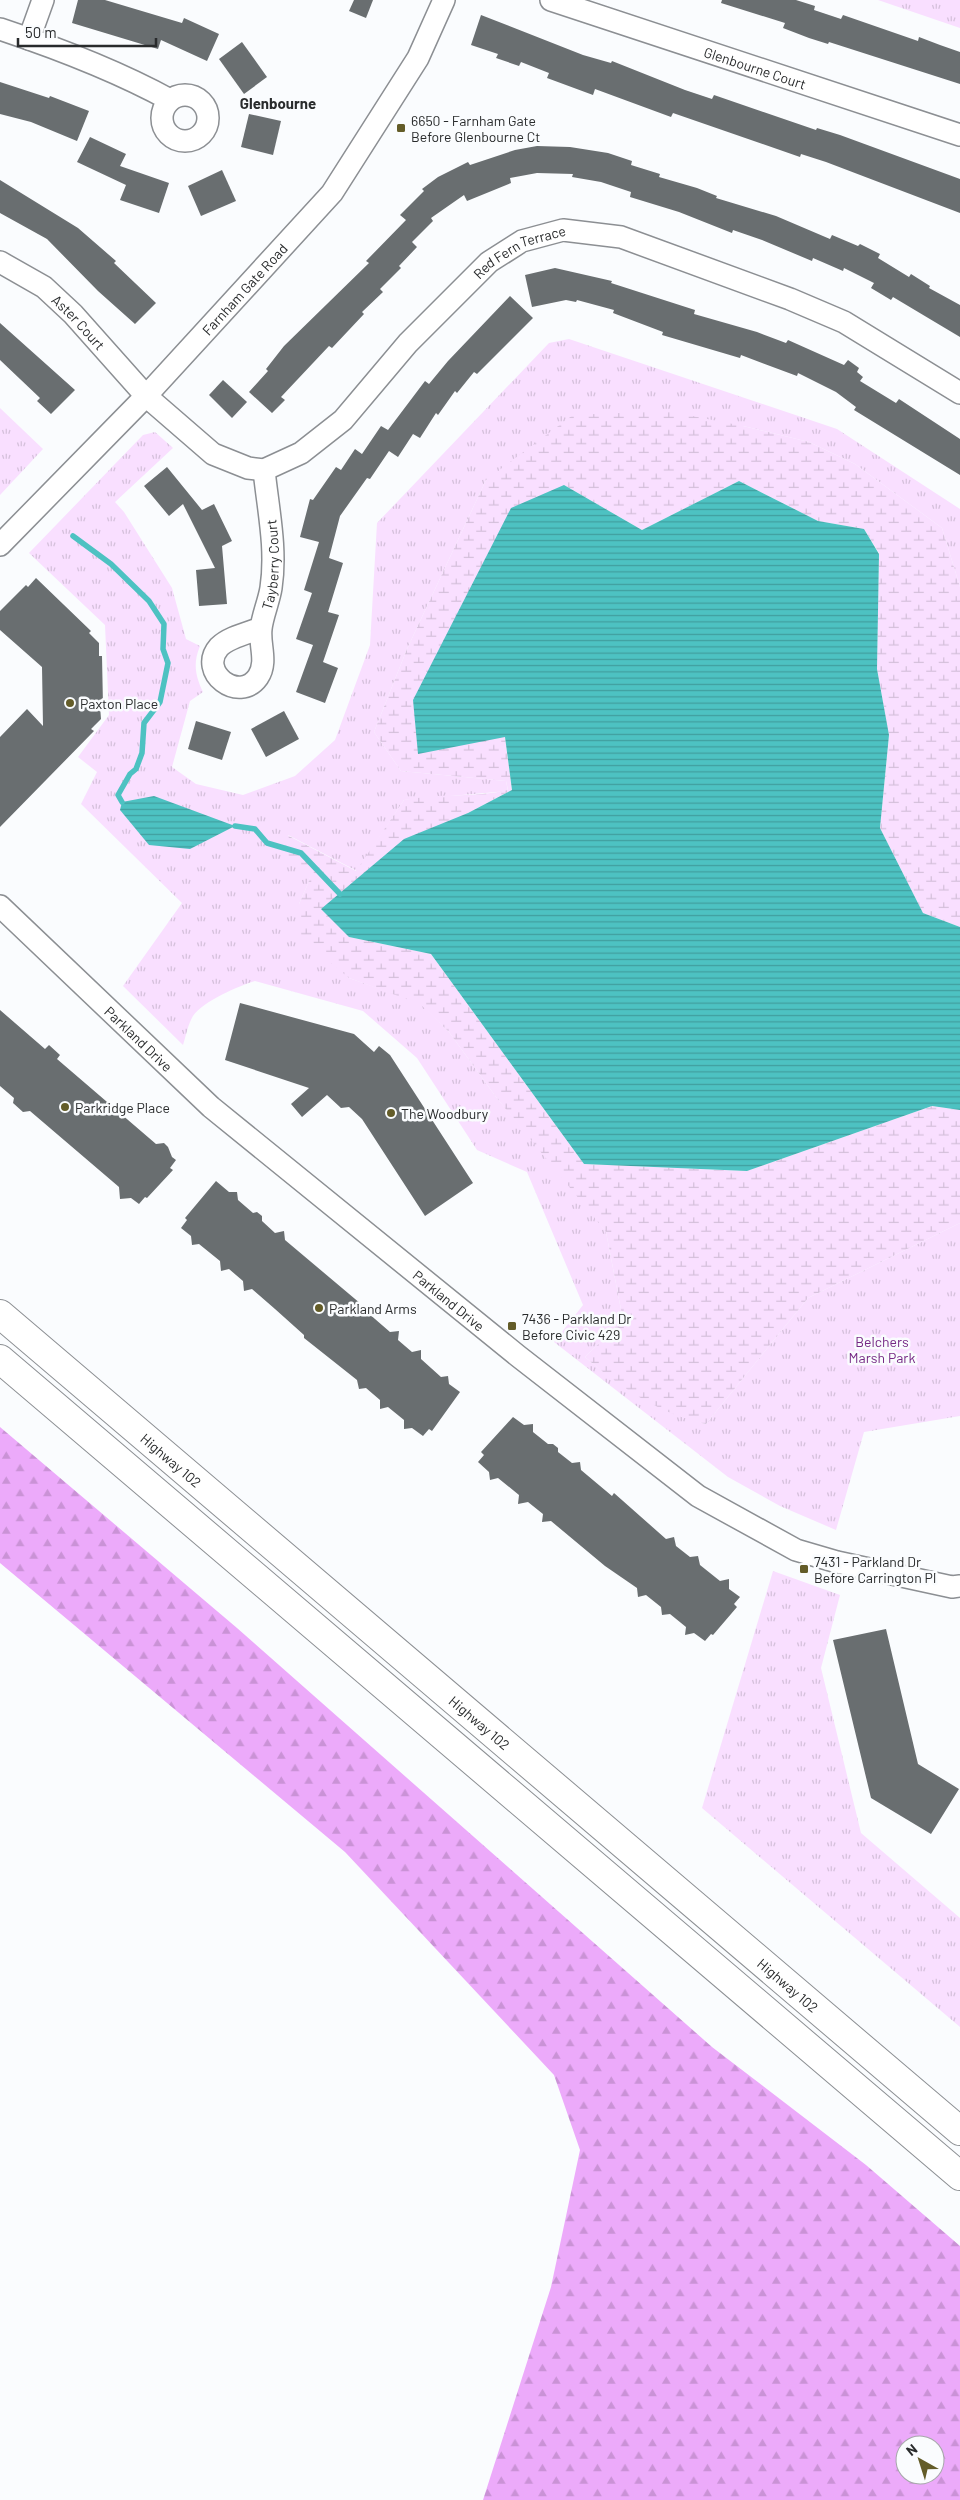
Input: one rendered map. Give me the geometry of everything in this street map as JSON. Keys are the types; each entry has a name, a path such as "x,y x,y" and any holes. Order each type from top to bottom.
{"highway":[{"name":"Highway 102","path":"0,1314 960,2132"},
{"path":"0,1359 960,2176"}],"street":[{"path":"29,39 43,0"},
{"name":"Farnham Gate Road","path":"0,545 146,396 332,193 418,58 444,0"},
{"name":"Glenbourne Court","path":"550,0 960,135"},
{"path":"0,29 145,86 170,100"},
{"name":"Red Fern Terrace","path":"264,470 301,452 343,420 408,343 489,262 522,241 563,230 621,237 790,299 844,322 960,393"},
{"name":"Aster Court","path":"0,262 44,287 73,314 146,396"},
{"path":"146,396 213,454 248,468 264,470"},
{"name":"Tayberry Court","path":"260,628 271,587 273,546 264,470"},
{"name":"Parkland Drive","path":"0,906 211,1107 518,1356 698,1496 796,1550 842,1563 952,1587 960,1586"}],"green space":[{"path":"878,0 960,0 960,28"},
{"name":"Belchers Marsh Park","path":"569,339 837,429 960,509 960,587 942,528 855,464 809,442 743,426 486,480 407,649 374,732 401,771 506,781 508,791 404,800 357,871 288,835 310,879 299,904 349,978 420,1003 449,1032 496,1097 579,1196 606,1232 623,1320 585,1357 613,1379 658,1405 706,1424 808,1298 960,1223 960,1416 864,1432 836,1530 780,1506 728,1477 554,1342 583,1305 527,1172 477,1150 417,1058 363,1011 255,981 222,995 198,1010 190,1023 183,1045 123,986 182,903 81,804 97,772 78,757 109,715 105,625 29,553 143,435 155,432 173,448 115,502 124,512 172,588 186,639 200,646 196,658 196,669 203,692 190,701 172,767 196,784 243,795 295,776 335,740 370,645 377,523 549,343"},
{"path":"0,408 43,449 0,495"},
{"path":"667,411 743,426 809,442 855,464 942,528 960,587 960,927 923,913 880,828 889,736 877,669 879,553 864,529 818,521 739,481 642,530 564,485 505,737 512,790 468,813 349,937 431,954 584,1164 747,1171 932,1106 960,1110 960,1223 808,1298 706,1424 657,1407 612,1379 585,1357 623,1320 606,1232 496,1097 449,1032 420,1004 349,978 301,938 299,904 310,879 284,852 287,835 356,871 404,800 508,790 506,781 401,771 374,732 407,649 486,480 573,415"},
{"path":"0,1427 237,1628 712,2047 866,2165 960,2246 960,2500 483,2500 551,2287 580,2150 554,2075 345,1852 0,1563"},
{"path":"773,1571 840,1595 821,1668 861,1833 960,1918 960,2027 702,1808"}],"water":[{"path":"739,481 818,521 864,529 879,554 877,669 889,735 880,828 923,913 960,927 960,1110 932,1106 747,1171 584,1164 431,954 349,937 321,909 404,839 468,813 512,790 505,737 418,754 413,700 511,508 564,485 642,530"},
{"path":"154,796 235,826 190,849 149,845 120,810 122,802"}],"building":[{"path":"78,0 105,0 182,23 184,18 219,34 207,61 161,40 158,49 72,23"},
{"path":"354,0 373,0 366,18 349,11"},
{"path":"722,0 796,0 815,6 814,10 841,19 843,15 918,41 919,37 960,52 960,84 829,42 828,44 809,38 783,28 785,23 721,3"},
{"path":"481,15 583,55 611,63 612,61 685,90 712,99 714,95 816,130 817,128 840,135 960,179 960,213 826,162 801,154 800,157 673,113 671,117 595,89 593,95 547,78 549,73 521,62 519,66 496,58 498,54 471,45"},
{"path":"242,42 267,77 244,94 219,59"},
{"path":"0,82 49,98 50,96 89,111 77,141 31,122 0,114"},
{"path":"249,114 281,121 273,155 241,147"},
{"path":"90,137 126,154 120,166 169,183 159,213 120,200 126,185 77,162"},
{"path":"537,146 570,147 608,153 632,161 631,165 660,174 659,177 697,188 717,196 716,198 776,216 830,239 832,235 858,246 860,244 880,254 878,258 909,277 911,274 930,286 929,288 960,305 960,337 893,297 891,300 871,288 874,283 844,268 843,271 813,258 812,261 762,240 733,230 732,233 679,212 630,197 631,192 601,182 572,177 573,174 537,173 510,178 511,183 467,201 464,195 431,218 433,221 412,242 417,247 399,266 401,268 380,289 383,292 362,312 364,314 332,348 329,346 281,397 285,400 272,413 249,392 268,371 266,369 284,346 369,263 366,261 406,220 400,215 424,191 422,189 438,177 468,162 470,165 515,150"},
{"path":"222,170 236,201 201,216 188,186"},
{"path":"0,180 78,228 116,261 114,263 156,303 135,324 98,291 47,239 0,213"},
{"path":"555,268 612,281 611,283 695,310 694,314 757,332 786,343 788,340 844,365 848,360 859,368 857,372 863,377 860,381 896,403 899,399 960,439 960,475 854,410 856,407 836,392 798,373 797,376 741,355 740,358 662,335 663,332 613,313 614,310 577,300 576,302 566,300 532,307 525,275"},
{"path":"510,296 533,318 477,374 474,372 457,393 455,391 438,415 436,413 420,438 413,434 398,457 389,451 370,479 367,478 340,516 329,558 343,563 328,612 339,615 323,662 338,668 325,703 296,692 313,645 296,639 312,593 304,590 319,542 300,537 310,499 313,500 336,467 341,470 355,449 362,454 381,426 388,430 425,381 429,384 448,361"},
{"path":"0,323 75,390 51,414 37,401 40,398 0,360"},
{"path":"223,380 247,402 232,418 209,395"},
{"path":"167,467 202,510 214,504 232,541 222,546 227,604 199,606 196,570 215,568 183,504 169,516 144,486"},
{"name":"Paxton Place","path":"36,578 91,631 89,633 99,643 99,656 102,656 103,706 100,706 101,719 91,729 94,731 0,827 0,737 27,709 43,726 42,667 0,630 0,611 26,585 28,587"},
{"path":"284,711 299,739 266,757 251,729"},
{"path":"196,721 231,732 222,760 188,749"},
{"name":"The Woodbury","path":"240,1003 354,1034 374,1052 379,1046 390,1055 473,1183 425,1216 362,1119 349,1107 341,1108 327,1095 302,1117 291,1104 309,1088 225,1060"},
{"name":"Parkridge Place","path":"0,1010 45,1049 49,1045 60,1055 57,1059 156,1144 164,1143 168,1147 172,1157 176,1160 170,1168 173,1170 139,1204 131,1198 120,1199 119,1187 30,1111 23,1112 13,1103 14,1098 0,1086"},
{"name":"Parkland Arms","path":"216,1181 229,1192 237,1192 238,1200 253,1213 257,1212 262,1216 262,1221 275,1233 284,1231 285,1240 361,1304 360,1306 390,1332 399,1331 398,1340 412,1352 421,1350 421,1359 441,1377 448,1376 449,1384 460,1392 432,1431 429,1429 423,1436 412,1428 404,1429 404,1420 388,1407 380,1409 380,1400 366,1388 359,1389 357,1380 304,1338 304,1335 252,1289 244,1291 243,1281 229,1269 221,1271 220,1261 199,1244 192,1245 191,1236 181,1228 187,1220 185,1218"},
{"path":"513,1417 524,1425 533,1424 533,1432 548,1444 553,1444 558,1448 558,1452 572,1463 580,1462 581,1470 612,1496 614,1493 666,1539 674,1537 676,1546 690,1557 698,1556 700,1565 720,1581 729,1579 729,1589 740,1597 734,1604 737,1607 713,1635 711,1634 705,1641 694,1633 685,1635 686,1627 670,1614 662,1615 661,1607 646,1595 638,1597 637,1588 605,1566 551,1521 542,1522 543,1514 528,1502 518,1504 519,1495 498,1478 490,1480 489,1472 478,1462 484,1455 481,1452"},
{"path":"886,1629 918,1764 959,1789 931,1834 871,1798 833,1640"}],"waterway":[{"path":"73,536 111,564 149,601 164,624 163,649 168,663 160,702 144,723 142,753 136,769 130,774 118,795 122,802"},
{"path":"235,826 255,829 267,843 301,853 340,894"}],"place":[{"name":"6650 - Farnham Gate Before Glenbourne Ct","path":"401,128"},
{"name":"Paxton Place","path":"70,703"},
{"name":"Parkridge Place","path":"65,1107"},
{"name":"The Woodbury","path":"391,1113"},
{"name":"Parkland Arms","path":"319,1308"},
{"name":"7436 - Parkland Dr Before Civic 429","path":"512,1326"},
{"name":"7431 - Parkland Dr Before Carrington Pl","path":"804,1569"}],"district":[{"name":"Glenbourne","path":"278,103"}]}
